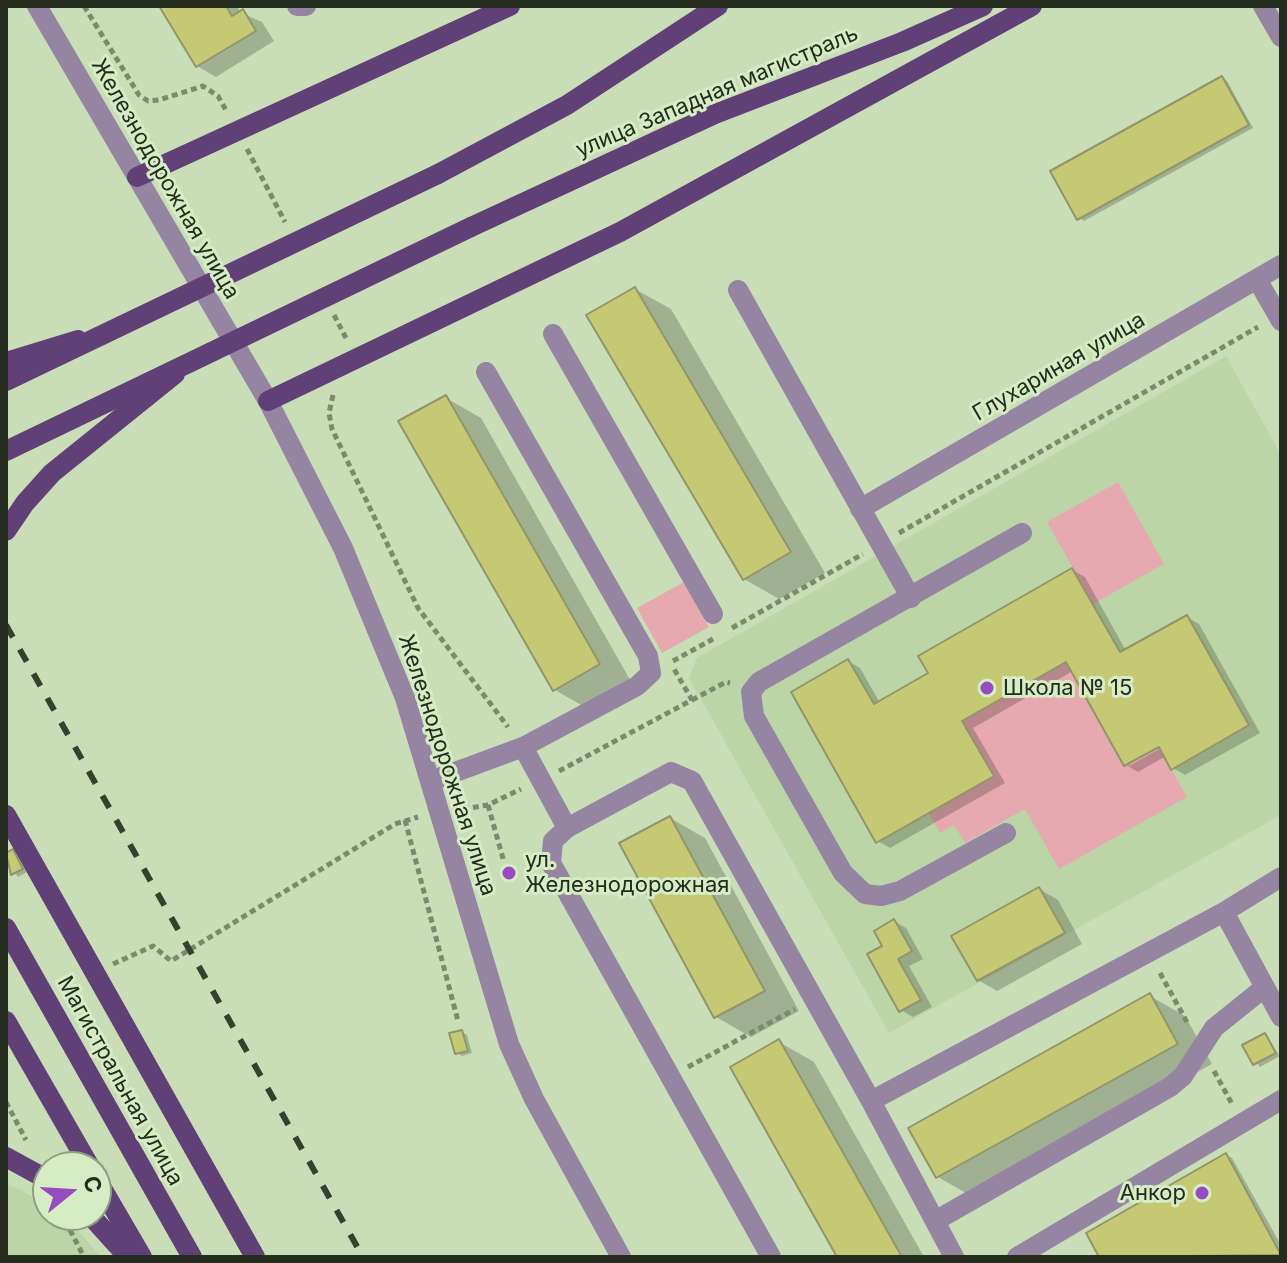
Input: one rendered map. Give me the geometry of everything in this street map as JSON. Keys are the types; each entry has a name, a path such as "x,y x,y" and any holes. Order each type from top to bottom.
{"main road":[{"path":"137,177 510,6"},
{"name":"улица Западная магистраль","path":"120,327 438,174 579,98 718,6"},
{"name":"улица Западная магистраль","path":"185,366 701,120 902,42 983,6"},
{"path":"268,401 356,356 620,232 1032,6"},
{"path":"6,362 120,327"},
{"path":"6,381 120,327"},
{"path":"6,451 185,366"},
{"path":"6,531 25,503 52,473 185,366"},
{"path":"6,815 255,1257"},
{"name":"Магистральная улица","path":"6,928 192,1257"},
{"path":"6,1021 81,1151"},
{"path":"6,1157 32,1171"},
{"path":"112,1205 142,1257"},
{"path":"104,1231 128,1257"}],"street":[{"path":"297,6 306,6"},
{"path":"1263,6 1281,37"},
{"name":"Железнодорожная улица","path":"40,7 268,401 343,548 378,627 431,781 509,1044 534,1099 621,1257"},
{"name":"Глухариная улица","path":"860,509 1281,265"},
{"path":"1258,281 1281,321"},
{"path":"738,290 911,598"},
{"path":"553,334 713,614"},
{"path":"431,781 523,747 637,686 651,673 648,656 486,372"},
{"path":"1006,833 900,891 881,896 865,894 843,873 750,705 751,692 759,682 1022,533"},
{"path":"523,747 567,828"},
{"path":"771,1257 668,1078 551,863 553,841 567,828 671,772 692,781 871,1101 954,1257"},
{"path":"871,1101 1224,912 1281,877"},
{"path":"1224,912 1281,1017"},
{"path":"935,1221 1170,1087 1183,1076 1214,1028 1265,987"},
{"path":"1017,1257 1281,1100"}],"path":[{"path":"84,6 139,95 148,101 159,100 203,86 218,96 289,229"},
{"path":"333,314 356,356"},
{"path":"340,382 329,413 332,429 418,608 523,747"},
{"path":"692,700 726,682 751,692"},
{"path":"488,805 504,862"},
{"path":"110,965 153,946 171,961 405,820 458,1021"},
{"path":"668,1078 814,998"}],"shaded area":[{"name":"Школа № 15","path":"1226,356 1281,455 1281,815 889,1033 689,678 697,658"},
{"path":"1118,482 1164,564 1093,604 1047,522"},
{"path":"684,582 709,627 662,653 637,608"},
{"path":"1066,662 1124,766 1159,747 1187,797 1059,869 1025,809 965,843 954,825 940,833 929,813 994,776 962,721"},
{"path":"6,1183 32,1197 32,1231 78,1231 101,1257 6,1257"}],"building":[{"path":"159,6 226,6 232,16 243,9 256,31 196,67"},
{"path":"1222,76 1249,125 1077,220 1050,171"},
{"path":"635,287 791,552 743,580 586,315"},
{"path":"446,395 600,664 553,691 398,421"},
{"path":"1072,568 1120,652 1187,615 1249,725 1171,770 1159,747 1124,766 1066,662 962,721 994,776 876,843 791,692 848,659 874,704 928,673 918,656"},
{"path":"670,816 765,991 714,1018 619,843"},
{"path":"13,849 23,869 11,875 6,853"},
{"path":"1039,887 1065,933 977,981 951,936"},
{"path":"894,919 912,951 898,959 921,1000 899,1012 867,954 882,946 874,931"},
{"path":"1150,993 1178,1044 936,1178 908,1128"},
{"path":"462,1030 468,1051 455,1054 449,1033"},
{"path":"1265,1033 1276,1053 1253,1065 1242,1045"},
{"path":"779,1039 902,1257 837,1257 730,1067"},
{"name":"Анкор","path":"1226,1153 1281,1255 1099,1257 1086,1233"}],"railway":[{"path":"6,625 363,1257"}],"place":[{"name":"Школа № 15","path":"987,688"},
{"name":"ул. Железнодорожная","path":"509,873"},
{"name":"Анкор","path":"1202,1193"}]}
